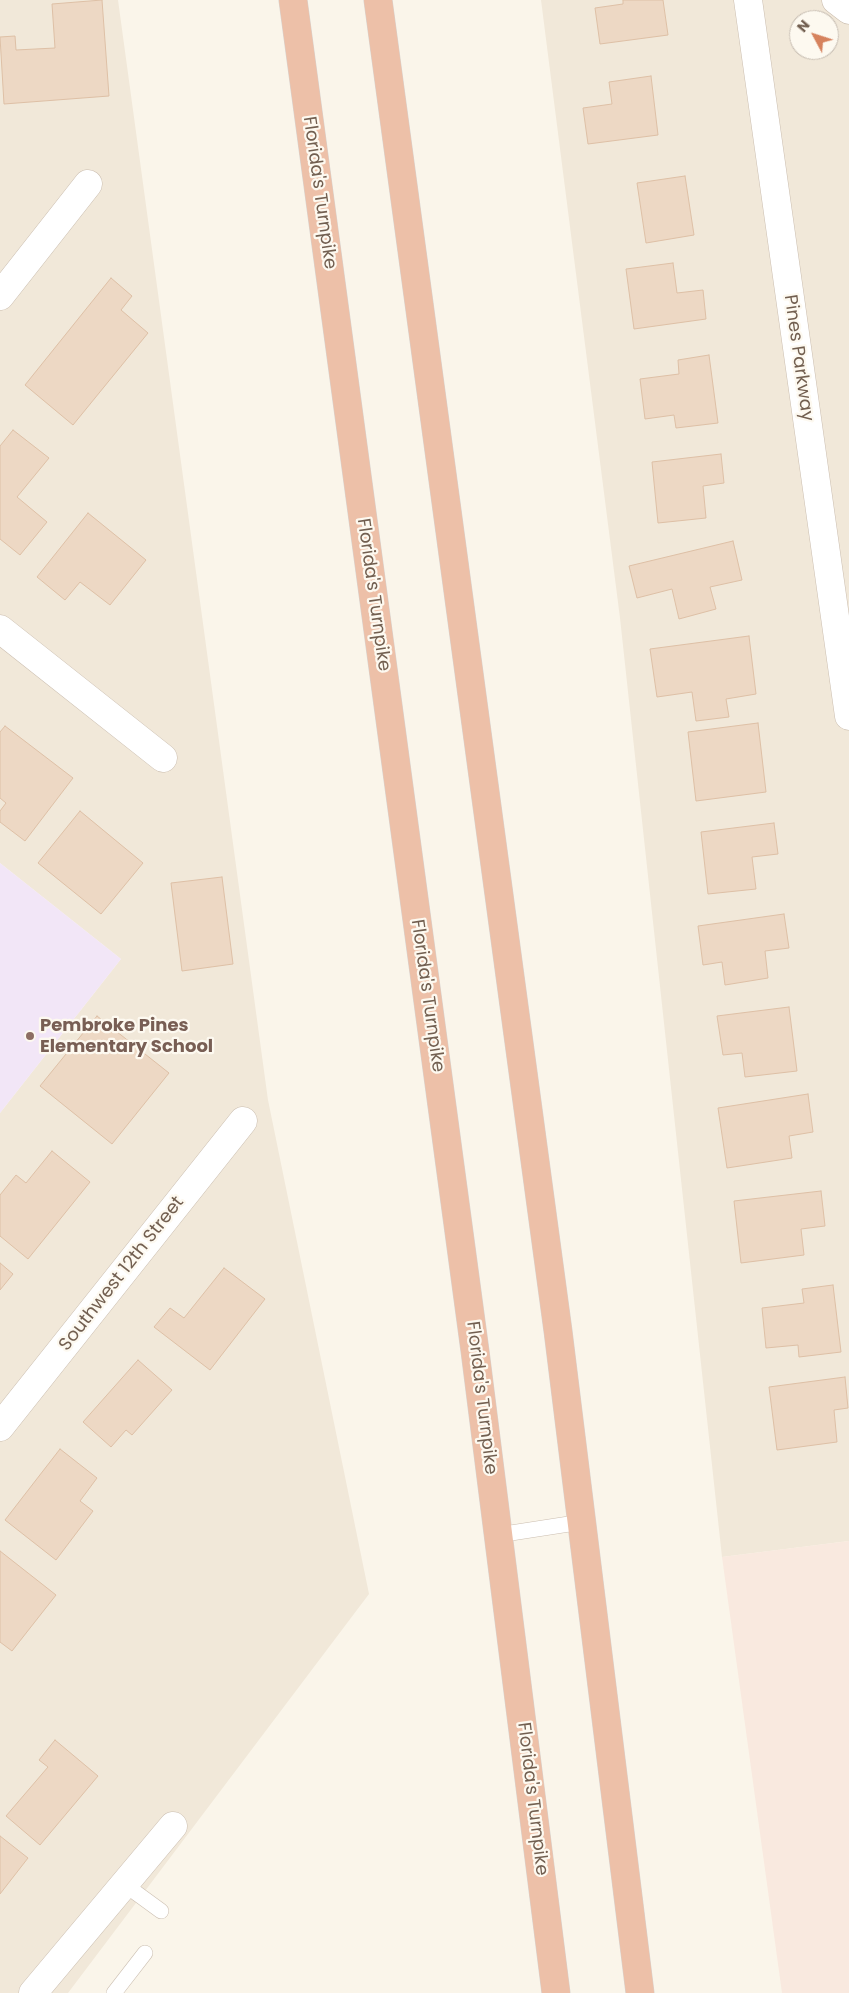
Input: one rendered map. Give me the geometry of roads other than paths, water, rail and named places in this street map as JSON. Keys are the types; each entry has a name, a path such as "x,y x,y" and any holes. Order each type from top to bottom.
{"highway":[{"name":"Florida's Turnpike","path":"293,0 498,1535 556,1993"},
{"path":"378,0 554,1302 640,1993"}],"street":[{"name":"Pines Parkway","path":"748,0 849,716"},
{"path":"836,0 849,10"},
{"path":"0,296 88,184"},
{"path":"0,629 163,758"},
{"name":"Southwest 12th Street","path":"0,1427 243,1120"},
{"path":"33,1993 173,1826"}],"lane":[{"path":"498,1535 582,1522"},
{"path":"124,1884 162,1912"},
{"path":"114,1993 145,1953"}],"place":[{"name":"Pembroke Pines Elementary School","path":"30,1036"}]}
